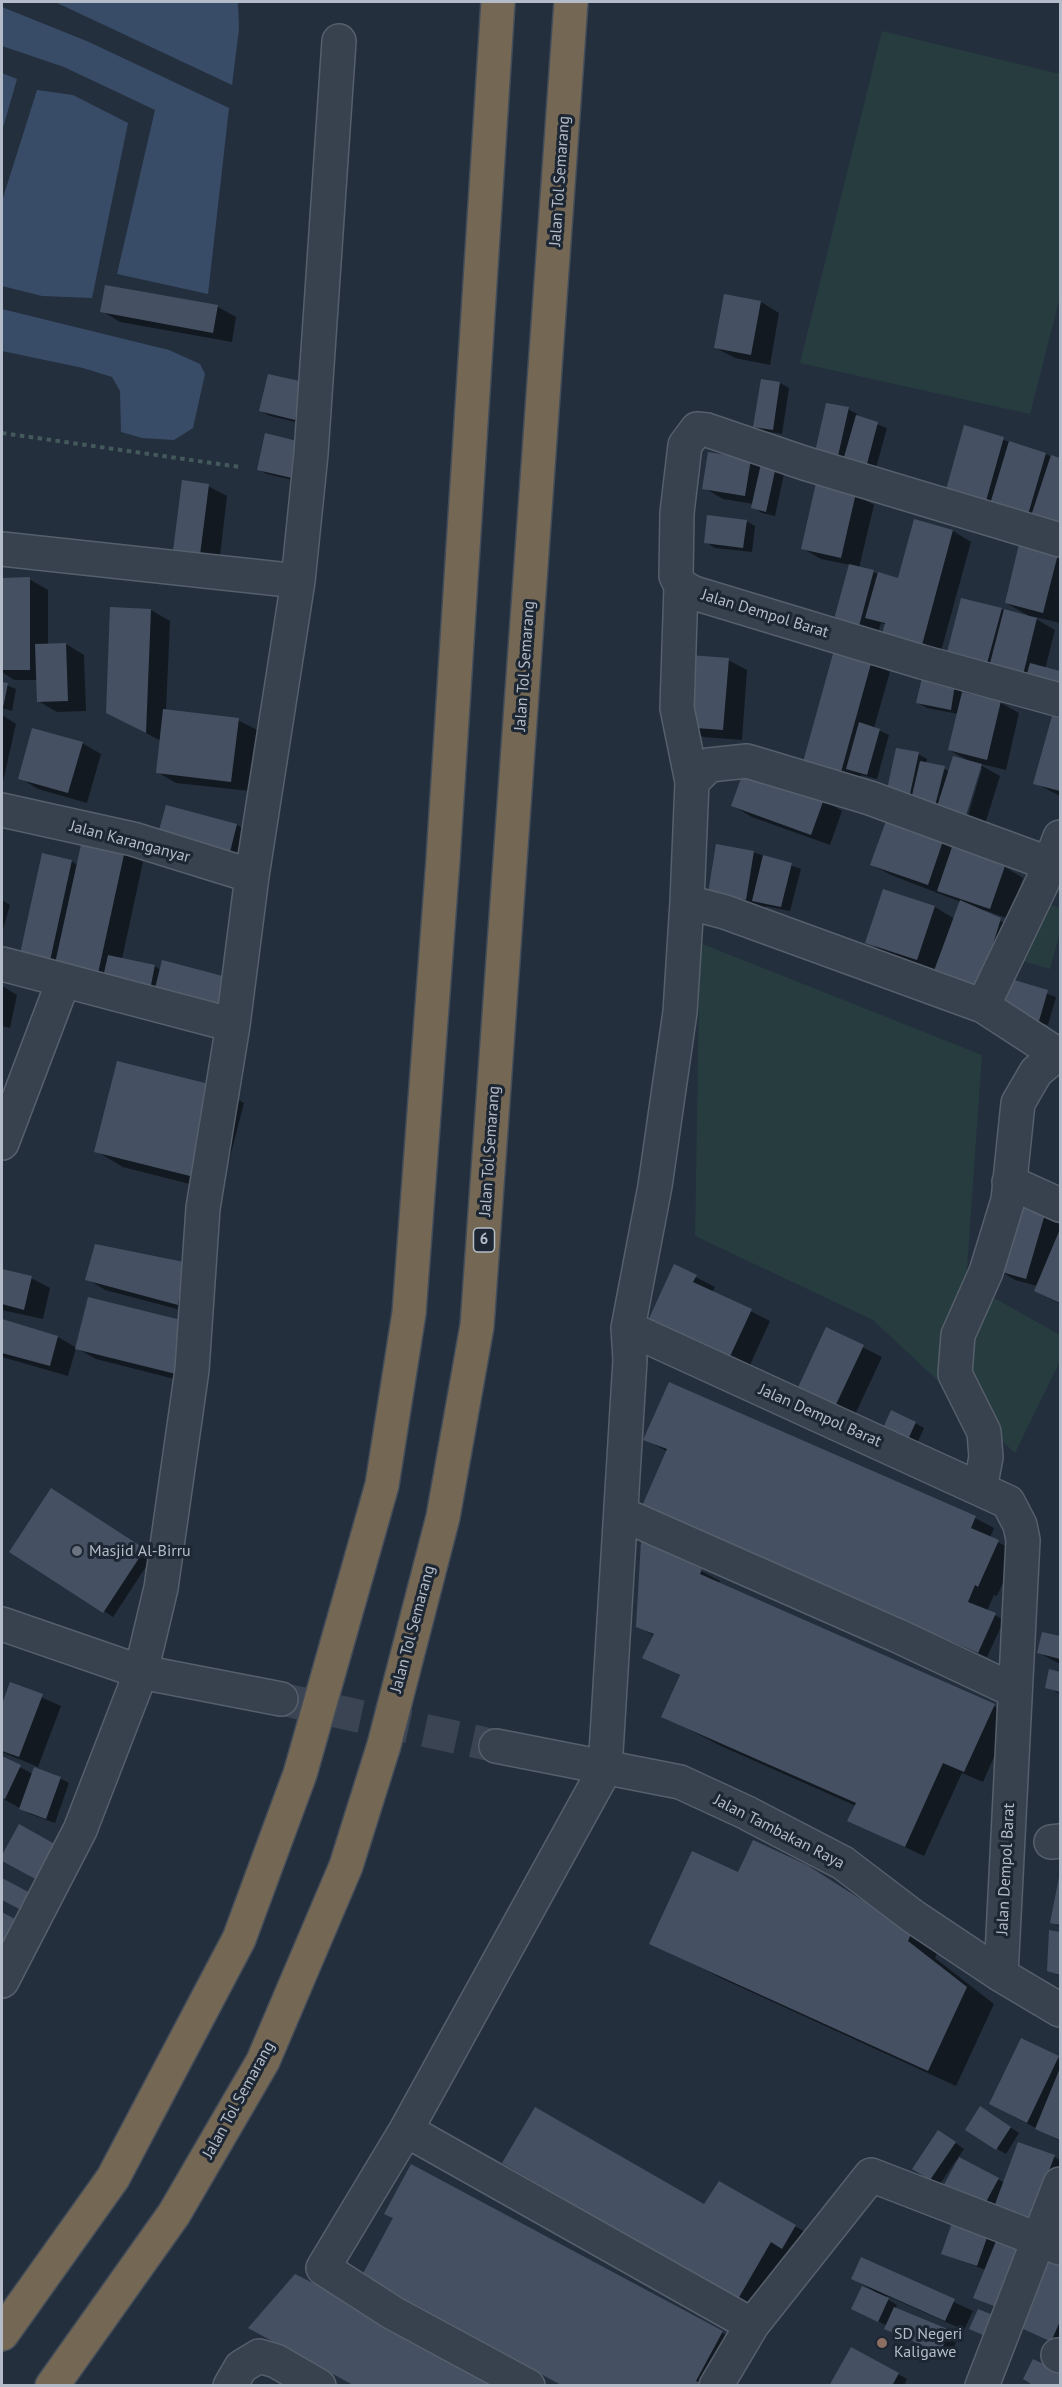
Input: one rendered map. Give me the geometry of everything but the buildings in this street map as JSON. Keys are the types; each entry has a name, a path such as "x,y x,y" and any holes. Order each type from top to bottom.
{"highway":[{"path":"2,2334 112,2178 239,1939 300,1774 382,1485 409,1313 443,860 498,2"},
{"name":"Jalan Tol Semarang","path":"52,2385 174,2214 263,2061 346,1866 384,1745 442,1517 477,1326 571,2"}],"street":[{"path":"2,1981 80,1830 151,1675 192,1370 203,1208 233,1025 252,876 298,581 311,454 339,41"},
{"name":"Jalan Dempol Barat","path":"1060,540 804,463 747,442 697,429 685,445 677,513 676,576 681,586 694,593 860,643 1060,700"},
{"path":"2,549 298,581"},
{"path":"528,2385 393,2313 323,2268 406,2130 596,1767 622,1514 630,1360 628,1328 655,1186 680,1012 692,782 677,708 681,586"},
{"path":"692,782 709,765 747,761 870,798 1053,869 983,1006"},
{"name":"Jalan Karanganyar","path":"5,811 134,839 252,876"},
{"path":"687,902 725,912 983,1006 1059,1055 1036,1072 1018,1103 1008,1200 995,1246 958,1335 955,1374 984,1432 986,1457 980,1489"},
{"path":"2,964 63,982 233,1025"},
{"path":"2,1143 63,982"},
{"path":"1009,1182 1060,1204"},
{"name":"Jalan Dempol Barat","path":"628,1328 1008,1502 1020,1525 1023,1540 1001,1975"},
{"path":"622,1514 1015,1690"},
{"path":"2,1624 151,1675 281,1699"},
{"name":"Jalan Tambakan Raya","path":"496,1746 680,1782 745,1812 843,1863 914,1917 1001,1975 1060,2010"},
{"path":"406,2130 752,2325"},
{"path":"716,2385 752,2325 871,2175 1050,2244"},
{"path":"982,2385 1015,2297 1050,2244 1060,2184"},
{"path":"235,2376 259,2356 276,2361 319,2385"}],"path":[{"path":"2,433 240,466"}],"green space":[{"path":"882,31 1060,74 1060,297 1030,414 800,363"},
{"path":"1037,901 1060,908 1060,932 1050,969 1019,960"},
{"path":"700,943 982,1055 966,1282 1060,1335 1060,1361 1015,1453 873,1320 695,1236"}],"water":[{"path":"55,2 238,2 239,29 232,85"},
{"path":"2,7 89,42 229,108 208,294 117,274 155,110 64,67 2,46"},
{"path":"2,73 17,79 2,131"},
{"path":"37,90 73,95 128,123 92,298 42,296 2,286 2,201"},
{"path":"2,309 169,350 200,364 205,374 193,428 174,440 142,438 121,432 120,391 112,377 83,368 2,351"}],"tunnel":[{"path":"281,1699 496,1746"}],"place":[{"name":"Masjid Al-Birru","path":"77,1551"},
{"name":"SD Negeri Kaligawe","path":"882,2343"}]}
